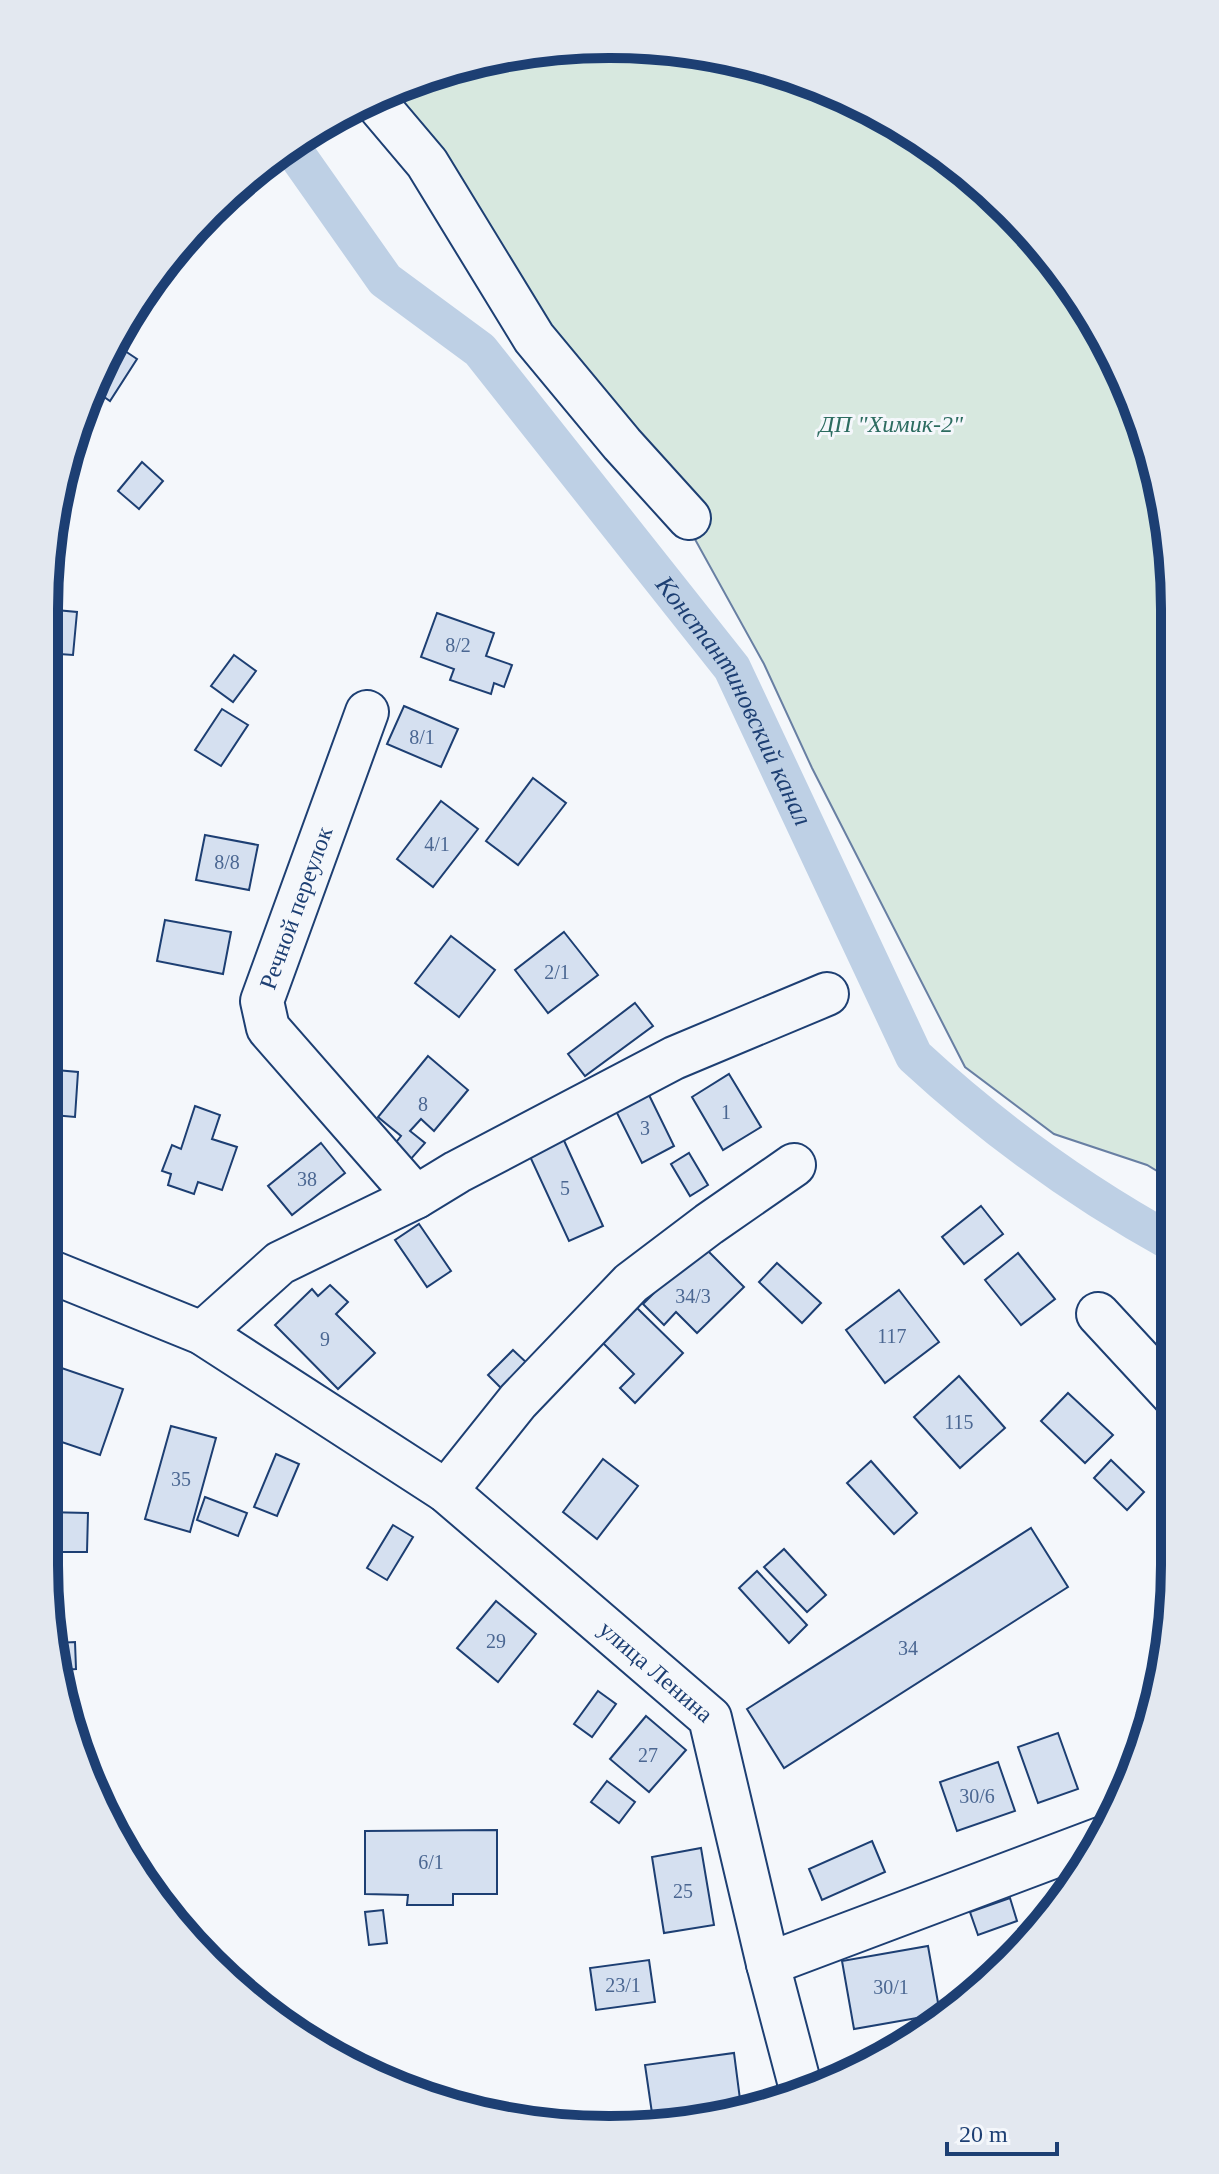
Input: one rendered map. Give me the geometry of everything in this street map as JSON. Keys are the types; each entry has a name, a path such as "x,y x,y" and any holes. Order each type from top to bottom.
{"street":[{"path":"381,108 427,163 534,338 622,444 689,518"},
{"name":"Речной переулок","path":"367,712 262,1001 268,1028 416,1197"},
{"path":"202,1333 280,1263 416,1197 457,1172 674,1058 827,994"},
{"path":"446,1491 518,1401 631,1283 794,1165"},
{"name":"улица Ленина","path":"58,1275 202,1333 446,1491 710,1718 799,2082"},
{"path":"1098,1314 1161,1382"},
{"path":"768,1964 1084,1845"}],"green space":[{"name":"ДП \"Химик-2\"","path":"573,59 646,59 752,77 821,100 916,151 973,195 1047,274 1087,334 1119,398 1142,467 1156,538 1161,610 1161,1173 1147,1165 1054,1134 965,1067 812,768 764,664 686,523 374,111 432,87 467,77"}],"building":[{"path":"124,350 137,359 110,401 101,395"},
{"path":"142,462 163,481 139,509 118,491"},
{"path":"58,610 77,612 73,655 58,654"},
{"path":"437,613 494,633 486,656 512,665 504,687 494,683 491,694 450,680 454,669 421,657"},
{"path":"234,655 256,671 233,702 211,686"},
{"path":"404,706 458,729 441,767 387,744"},
{"path":"222,709 248,725 221,766 195,750"},
{"path":"533,778 566,803 518,865 486,841"},
{"path":"441,801 478,829 433,887 397,859"},
{"path":"205,835 258,845 249,890 196,880"},
{"path":"165,920 231,932 223,974 157,961"},
{"path":"564,932 598,975 548,1013 515,970"},
{"path":"451,936 495,970 459,1017 415,983"},
{"path":"635,1003 653,1026 585,1076 568,1054"},
{"path":"428,1056 468,1090 434,1131 421,1119 410,1131 425,1143 403,1168 386,1155 401,1136 378,1117"},
{"path":"58,1070 78,1072 75,1117 58,1115"},
{"path":"729,1074 761,1127 723,1150 692,1097"},
{"path":"648,1093 674,1146 642,1163 615,1109"},
{"path":"195,1106 220,1115 212,1139 237,1147 222,1190 198,1182 194,1194 168,1185 171,1174 162,1171 172,1145 181,1149"},
{"path":"561,1134 603,1226 569,1241 527,1150"},
{"path":"321,1143 345,1173 292,1215 268,1186"},
{"path":"689,1153 708,1185 690,1196 671,1164"},
{"path":"981,1206 1003,1234 964,1264 942,1237"},
{"path":"419,1224 451,1271 427,1287 395,1240"},
{"path":"702,1245 744,1287 697,1333 676,1312 664,1325 643,1304"},
{"path":"1018,1253 1055,1299 1021,1325 985,1280"},
{"path":"777,1263 821,1303 802,1323 759,1282"},
{"path":"330,1285 348,1302 336,1314 375,1353 338,1389 275,1325 312,1289 318,1296"},
{"path":"899,1290 939,1342 885,1383 846,1330"},
{"path":"635,1306 683,1353 635,1403 620,1388 634,1374 601,1341"},
{"path":"513,1350 528,1364 503,1390 488,1375"},
{"path":"58,1367 123,1389 100,1455 58,1441"},
{"path":"959,1376 1005,1428 960,1468 914,1417"},
{"path":"1068,1393 1113,1435 1085,1463 1041,1421"},
{"path":"171,1426 216,1438 190,1532 145,1519"},
{"path":"276,1454 299,1464 277,1516 254,1507"},
{"path":"603,1459 638,1486 597,1539 563,1512"},
{"path":"1111,1460 1144,1492 1127,1510 1094,1478"},
{"path":"871,1461 917,1513 894,1534 847,1483"},
{"path":"205,1497 247,1513 238,1536 197,1520"},
{"path":"58,1512 88,1513 87,1552 58,1552"},
{"path":"393,1525 413,1537 387,1580 367,1568"},
{"path":"1031,1528 1068,1587 784,1768 747,1709"},
{"path":"784,1549 826,1595 807,1612 764,1567"},
{"path":"757,1571 807,1625 789,1643 739,1588"},
{"path":"496,1601 536,1634 498,1682 457,1648"},
{"path":"75,1642 76,1669 69,1669 64,1643"},
{"path":"598,1691 616,1704 592,1737 574,1724"},
{"path":"646,1716 686,1750 649,1792 610,1759"},
{"path":"1058,1733 1078,1789 1038,1803 1018,1747"},
{"path":"998,1762 1015,1811 957,1831 940,1782"},
{"path":"607,1781 635,1802 619,1823 591,1802"},
{"path":"497,1830 497,1894 453,1894 453,1905 407,1905 408,1895 365,1894 365,1831"},
{"path":"872,1841 885,1872 822,1900 809,1869"},
{"path":"701,1848 714,1925 664,1933 652,1857"},
{"path":"1010,1898 1017,1921 978,1935 970,1912"},
{"path":"383,1910 387,1943 369,1945 365,1912"},
{"path":"928,1946 939,2007 925,2017 854,2029 842,1961"},
{"path":"649,1960 655,2002 596,2010 590,1968"},
{"path":"734,2053 740,2100 652,2114 645,2065"}],"waterway":[{"name":"Константиновский канал","path":"297,155 385,280 480,350 732,668 914,1056 974,1108 1038,1157 1161,1236"}]}
